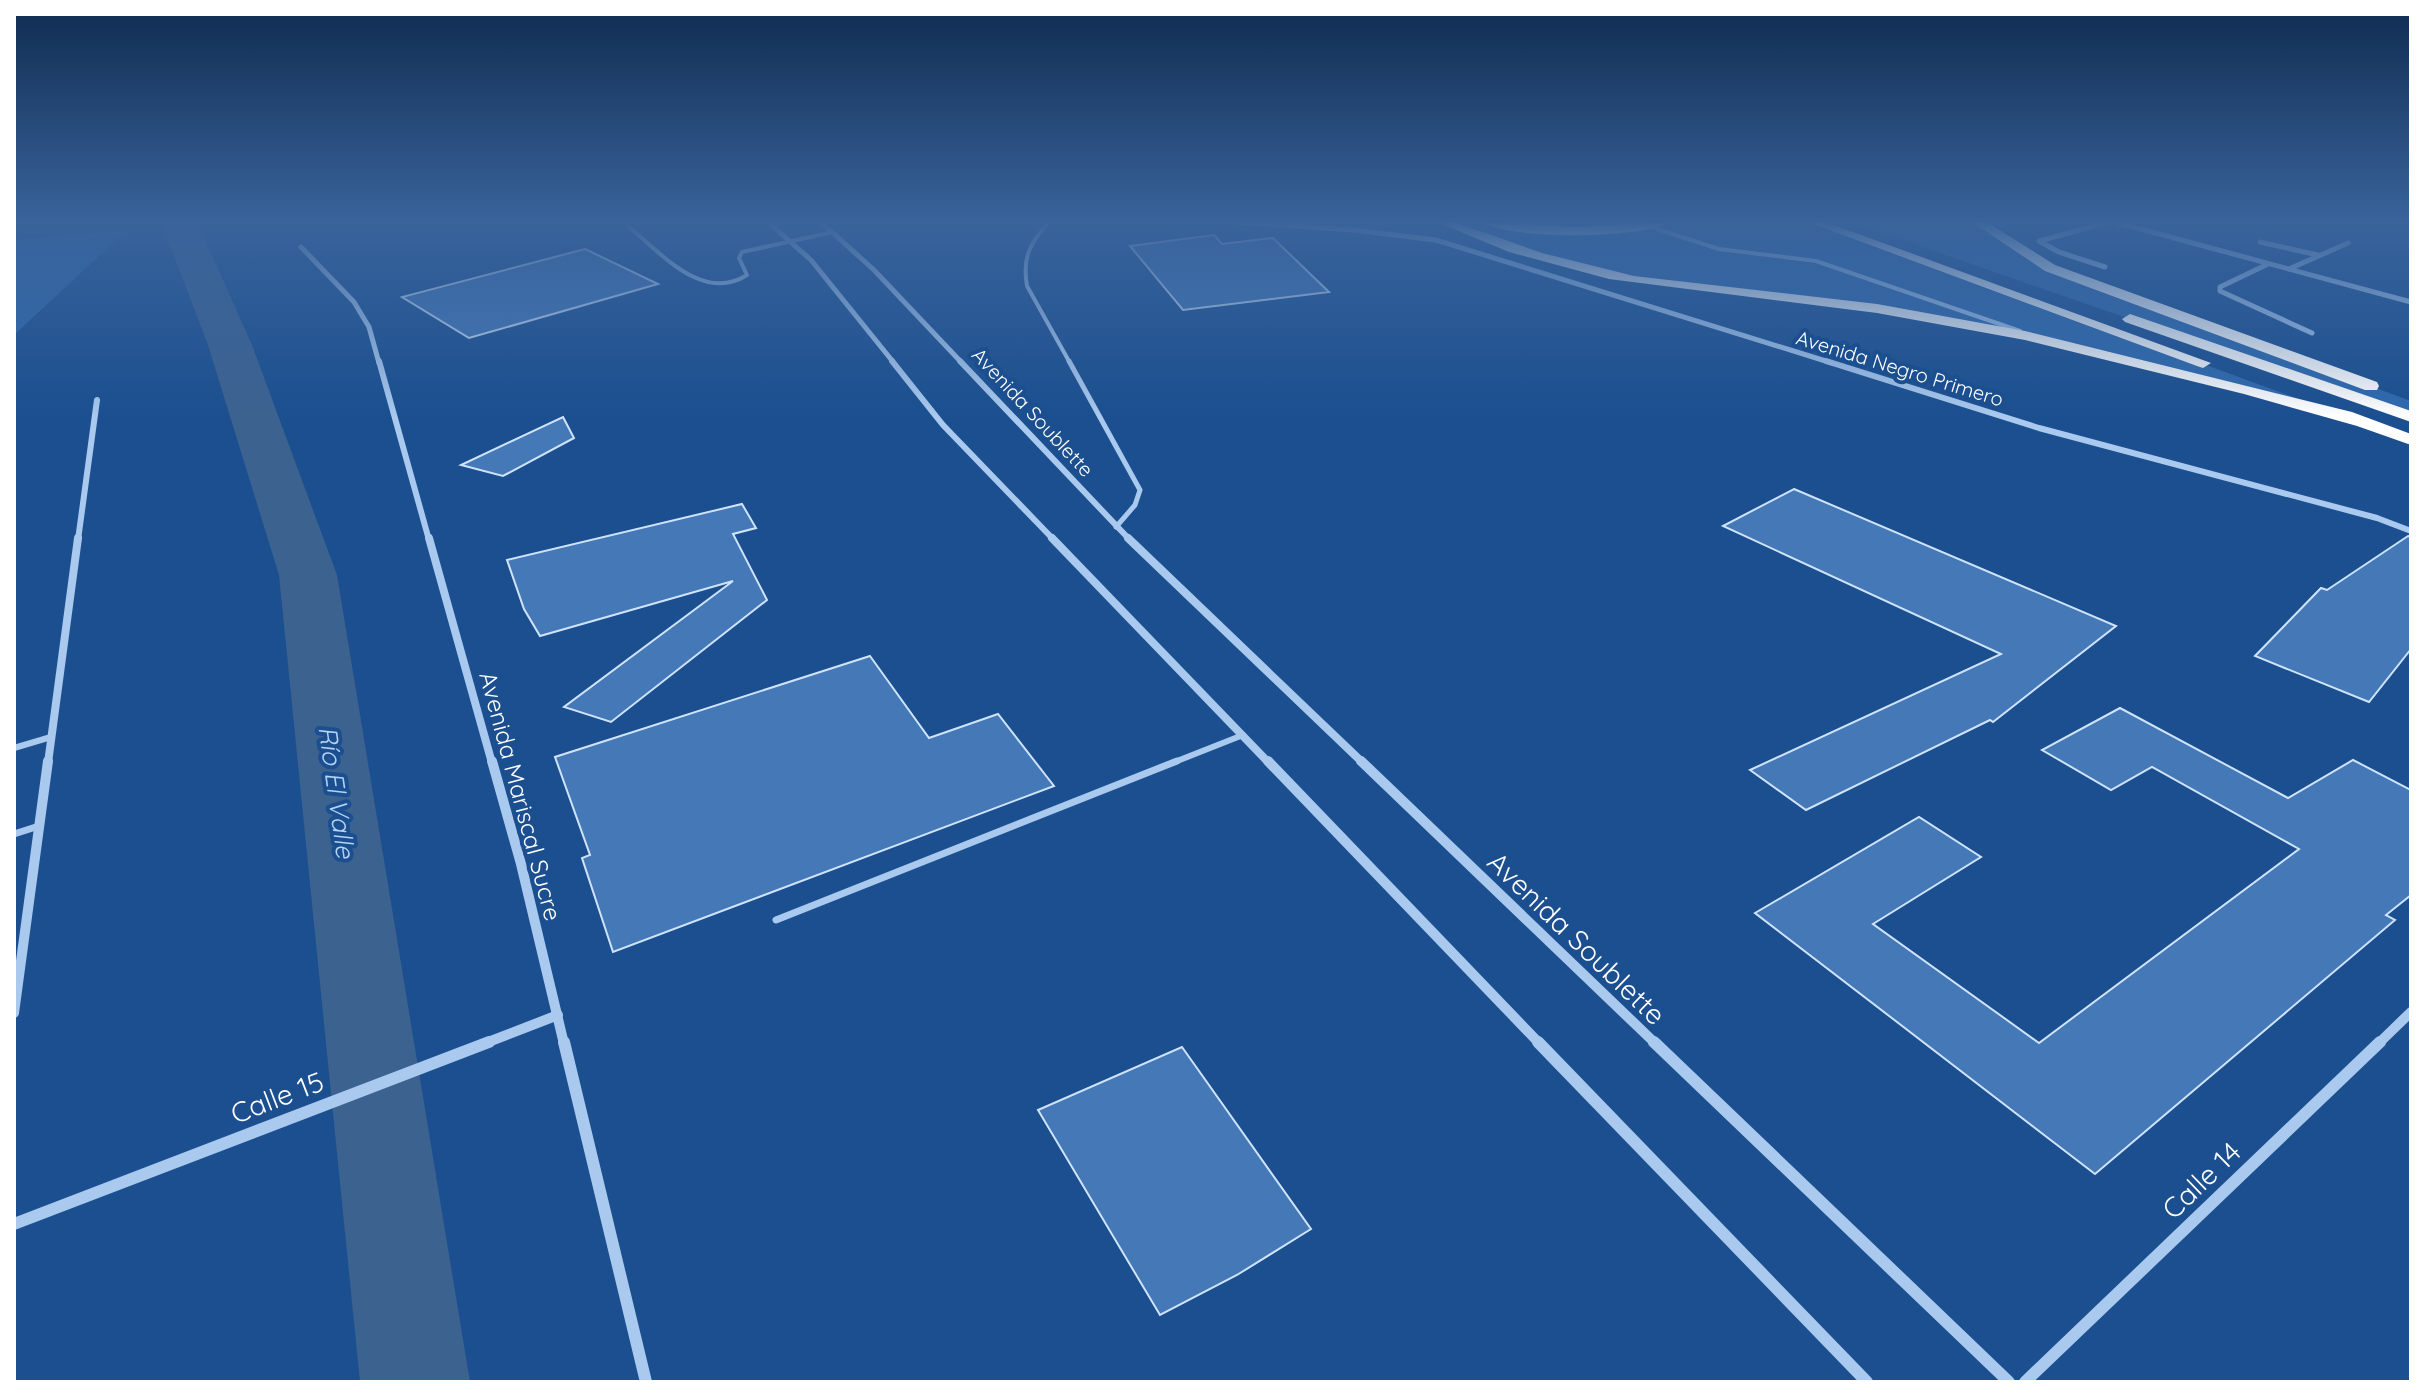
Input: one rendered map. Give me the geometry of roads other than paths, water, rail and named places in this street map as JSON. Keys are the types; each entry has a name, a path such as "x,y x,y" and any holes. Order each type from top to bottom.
{"highway":[{"path":"1693,287 1913,314 2047,340 2180,371 2362,422"},
{"path":"1993,287 2411,440"},
{"path":"2038,287 2411,417"},
{"path":"2102,287 2411,401"}],"street":[{"name":"Avenida Mariscal Sucre","path":"340,287 354,302 369,327 521,864 646,1382"},
{"path":"833,287 943,425 1867,1382"},
{"name":"Avenida Soublette","path":"890,287 1116,527 2009,1382"},
{"name":"Avenida Negro Primero","path":"1587,287 2039,428 2377,518 2411,531"},
{"path":"2220,287 2220,291 2312,333"},
{"path":"2356,287 2411,302"},
{"path":"14,1013 97,400"},
{"name":"Calle 14","path":"2025,1382 2411,1012"},
{"name":"Calle 15","path":"14,1224 556,1016"}],"lane":[{"name":"Avenida Soublette","path":"1028,287 1140,490 1135,506 1116,527"},
{"path":"1892,287 2047,340"},
{"path":"776,920 1243,735"},
{"path":"14,748 51,737"},
{"path":"14,834 39,826"}],"waterway":[{"name":"Río El Valle","path":"206,287 230,345 308,575 415,1382"}]}
